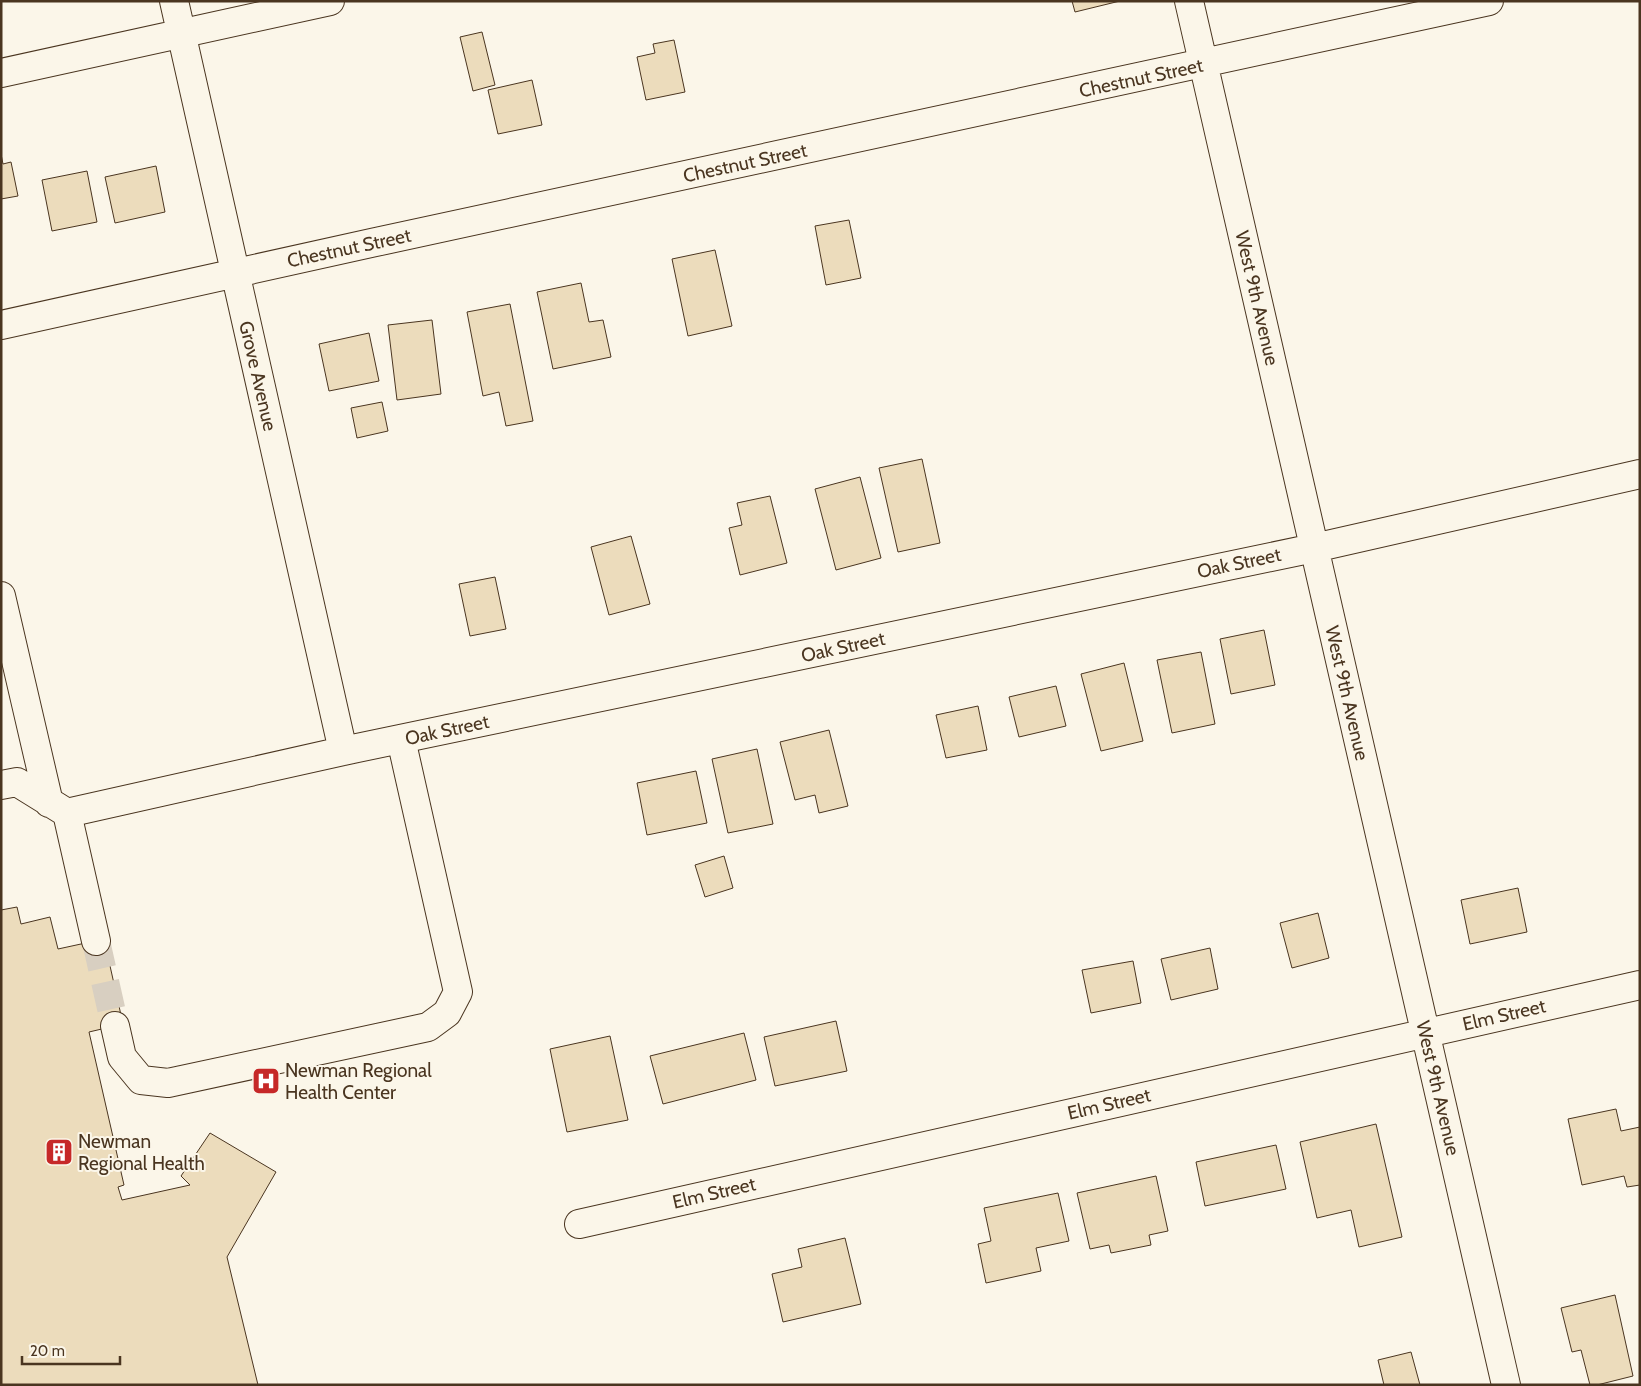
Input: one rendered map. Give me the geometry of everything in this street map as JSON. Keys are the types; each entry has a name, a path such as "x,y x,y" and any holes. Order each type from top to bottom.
{"street":[{"name":"Grove Avenue","path":"174,1 343,751"},
{"path":"1,73 330,1"},
{"name":"West 9th Avenue","path":"1190,1 1506,1385"},
{"name":"Chestnut Street","path":"1,325 235,272 1204,65 1489,1"},
{"name":"Oak Street","path":"58,808 401,739 1314,548 1640,474"},
{"path":"1,596 96,941"},
{"path":"115,1026 122,1057 141,1080 168,1083 428,1026 447,1013 458,992 401,739"},
{"path":"1,786 17,782 58,808"},
{"name":"Elm Street","path":"579,1224 1640,985"}],"building":[{"path":"1072,1 1120,1 1075,12"},
{"path":"482,32 495,85 473,91 460,37"},
{"path":"674,40 685,92 646,100 637,57 655,53 653,44"},
{"path":"532,80 542,125 498,134 488,90"},
{"path":"1,154 3,164 11,162 18,196 1,199"},
{"path":"156,166 165,212 115,223 105,177"},
{"path":"87,171 97,222 52,231 42,180"},
{"path":"849,220 861,278 826,285 815,226"},
{"path":"715,250 732,326 688,336 672,259"},
{"path":"581,283 589,322 603,320 611,357 553,369 537,292"},
{"path":"510,304 533,421 506,426 499,392 483,396 467,312"},
{"path":"432,320 441,394 397,400 388,325"},
{"path":"369,333 379,381 329,391 319,344"},
{"path":"382,402 388,431 357,438 351,408"},
{"path":"922,459 940,543 898,552 879,468"},
{"path":"860,477 881,558 836,570 815,489"},
{"path":"770,496 787,563 740,575 729,528 742,525 737,503"},
{"path":"631,536 650,604 609,615 591,547"},
{"path":"495,577 506,629 470,636 459,584"},
{"path":"1264,630 1275,685 1231,694 1220,639"},
{"path":"1201,652 1215,724 1172,733 1157,660"},
{"path":"1124,663 1143,741 1101,751 1081,674"},
{"path":"1056,686 1066,726 1019,737 1009,697"},
{"path":"978,706 987,750 946,758 936,715"},
{"path":"829,730 848,806 819,813 815,795 795,800 780,742"},
{"path":"757,749 773,824 728,833 712,759"},
{"path":"696,771 707,823 647,835 637,783"},
{"path":"724,856 733,888 705,897 695,865"},
{"path":"1518,888 1527,932 1470,944 1461,900"},
{"name":"Newman Regional Health","path":"17,907 21,924 50,917 58,949 104,939 123,1024 89,1032 124,1185 118,1187 122,1200 190,1185 181,1176 210,1133 276,1172 227,1257 258,1385 1,1385 1,910"},
{"path":"1318,913 1329,958 1292,968 1280,923"},
{"path":"1210,948 1218,989 1171,1000 1161,959"},
{"path":"1133,961 1141,1003 1091,1013 1082,970"},
{"path":"836,1021 847,1071 775,1086 764,1037"},
{"path":"744,1033 756,1080 663,1104 650,1056"},
{"path":"610,1036 628,1120 567,1132 550,1049"},
{"path":"1616,1109 1621,1131 1640,1127 1640,1185 1627,1187 1624,1176 1582,1185 1568,1119"},
{"path":"1376,1124 1402,1237 1359,1247 1351,1210 1317,1218 1300,1142"},
{"path":"1276,1145 1286,1189 1205,1206 1196,1162"},
{"path":"1156,1176 1168,1231 1149,1235 1151,1245 1111,1253 1109,1245 1090,1249 1077,1193"},
{"path":"1058,1193 1069,1241 1036,1248 1041,1271 986,1283 978,1244 991,1241 984,1208"},
{"path":"845,1238 861,1304 783,1322 772,1274 802,1267 798,1249"},
{"path":"1615,1295 1633,1376 1590,1385 1581,1350 1572,1352 1561,1308"},
{"path":"1411,1352 1420,1385 1384,1385 1378,1360"}],"tunnel":[{"path":"96,941 115,1026"}],"place":[{"name":"Newman Regional Health Center","path":"266,1081"},
{"name":"Newman Regional Health","path":"59,1152"}]}
